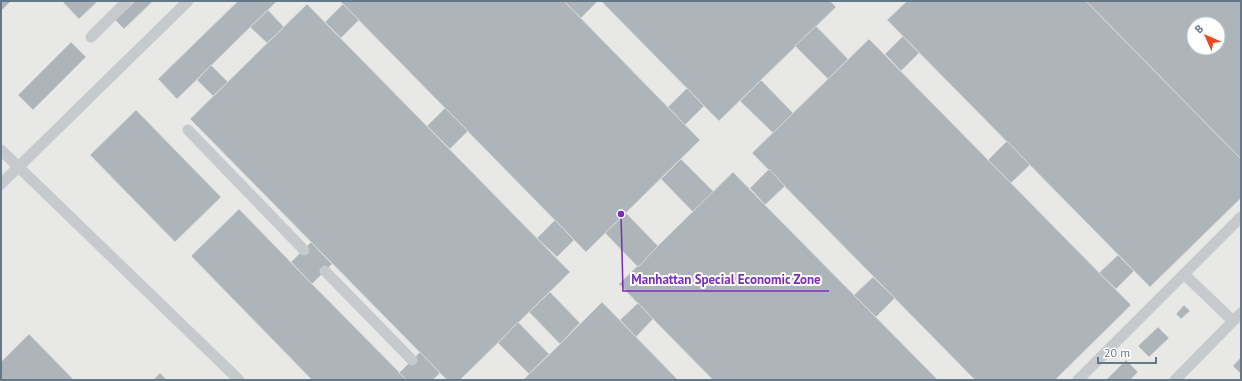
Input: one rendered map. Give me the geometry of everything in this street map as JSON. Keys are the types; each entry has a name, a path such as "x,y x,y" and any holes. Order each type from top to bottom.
{"lane":[{"path":"91,37 127,1"},
{"path":"1,184 188,1"},
{"path":"188,130 304,250"},
{"path":"1,150 239,380"},
{"path":"1078,380 1241,217"},
{"path":"325,271 412,360"},
{"path":"1175,380 1237,317 1184,274"}],"shaded area":[{"path":"1,1 1241,1 1241,380 1,380"}],"building":[{"path":"1,1 11,1 1,11"},
{"path":"62,1 98,1 79,19"},
{"path":"135,1 153,1 124,29 115,20"},
{"path":"238,1 277,1 177,99 158,79"},
{"path":"340,1 564,1 700,140 586,252"},
{"path":"564,1 598,1 581,18"},
{"path":"601,1 830,1 836,7 719,121"},
{"path":"907,1 1086,1 1241,159 1241,198 1150,287 887,20"},
{"path":"1086,1 1241,1 1241,159"},
{"path":"307,4 570,272 460,380 447,380 190,119"},
{"path":"343,4 359,20 341,38 325,22"},
{"path":"268,10 284,27 267,43 250,27"},
{"path":"816,26 848,59 828,79 795,46"},
{"path":"903,36 919,53 901,71 885,54"},
{"path":"869,39 1131,305 1055,380 975,380 752,153"},
{"path":"71,42 86,57 33,110 18,95"},
{"path":"211,65 228,82 213,96 197,80"},
{"path":"761,80 793,113 773,133 740,101"},
{"path":"687,88 704,106 685,125 668,107"},
{"path":"445,108 468,131 450,149 427,126"},
{"path":"136,110 221,197 175,242 90,155"},
{"path":"1007,141 1030,165 1011,183 988,160"},
{"path":"681,159 714,192 693,212 661,179"},
{"path":"769,169 785,186 765,205 750,188"},
{"path":"733,172 938,380 713,380 619,284"},
{"path":"239,209 407,380 312,380 191,256"},
{"path":"626,213 658,246 638,267 605,233"},
{"path":"555,220 574,240 557,257 537,238"},
{"path":"311,242 332,264 312,284 291,262"},
{"path":"1118,255 1134,271 1116,289 1099,273"},
{"path":"873,277 895,298 876,317 854,295"},
{"path":"550,292 580,323 560,344 529,312"},
{"path":"602,302 678,380 523,380 560,344"},
{"path":"638,303 653,319 636,337 620,320"},
{"path":"1184,305 1190,311 1181,319 1176,314"},
{"path":"518,322 549,354 529,374 498,343"},
{"path":"1158,327 1169,338 1149,357 1138,346"},
{"path":"29,334 74,380 1,380 1,362"},
{"path":"420,352 440,373 433,380 407,380 399,373"},
{"path":"1241,357 1241,374 1233,366"},
{"path":"1126,360 1138,372 1130,380 1106,380"},
{"path":"160,373 167,380 153,380"}],"place":[{"name":"Manhattan Special Economic Zone","path":"621,214"}]}
